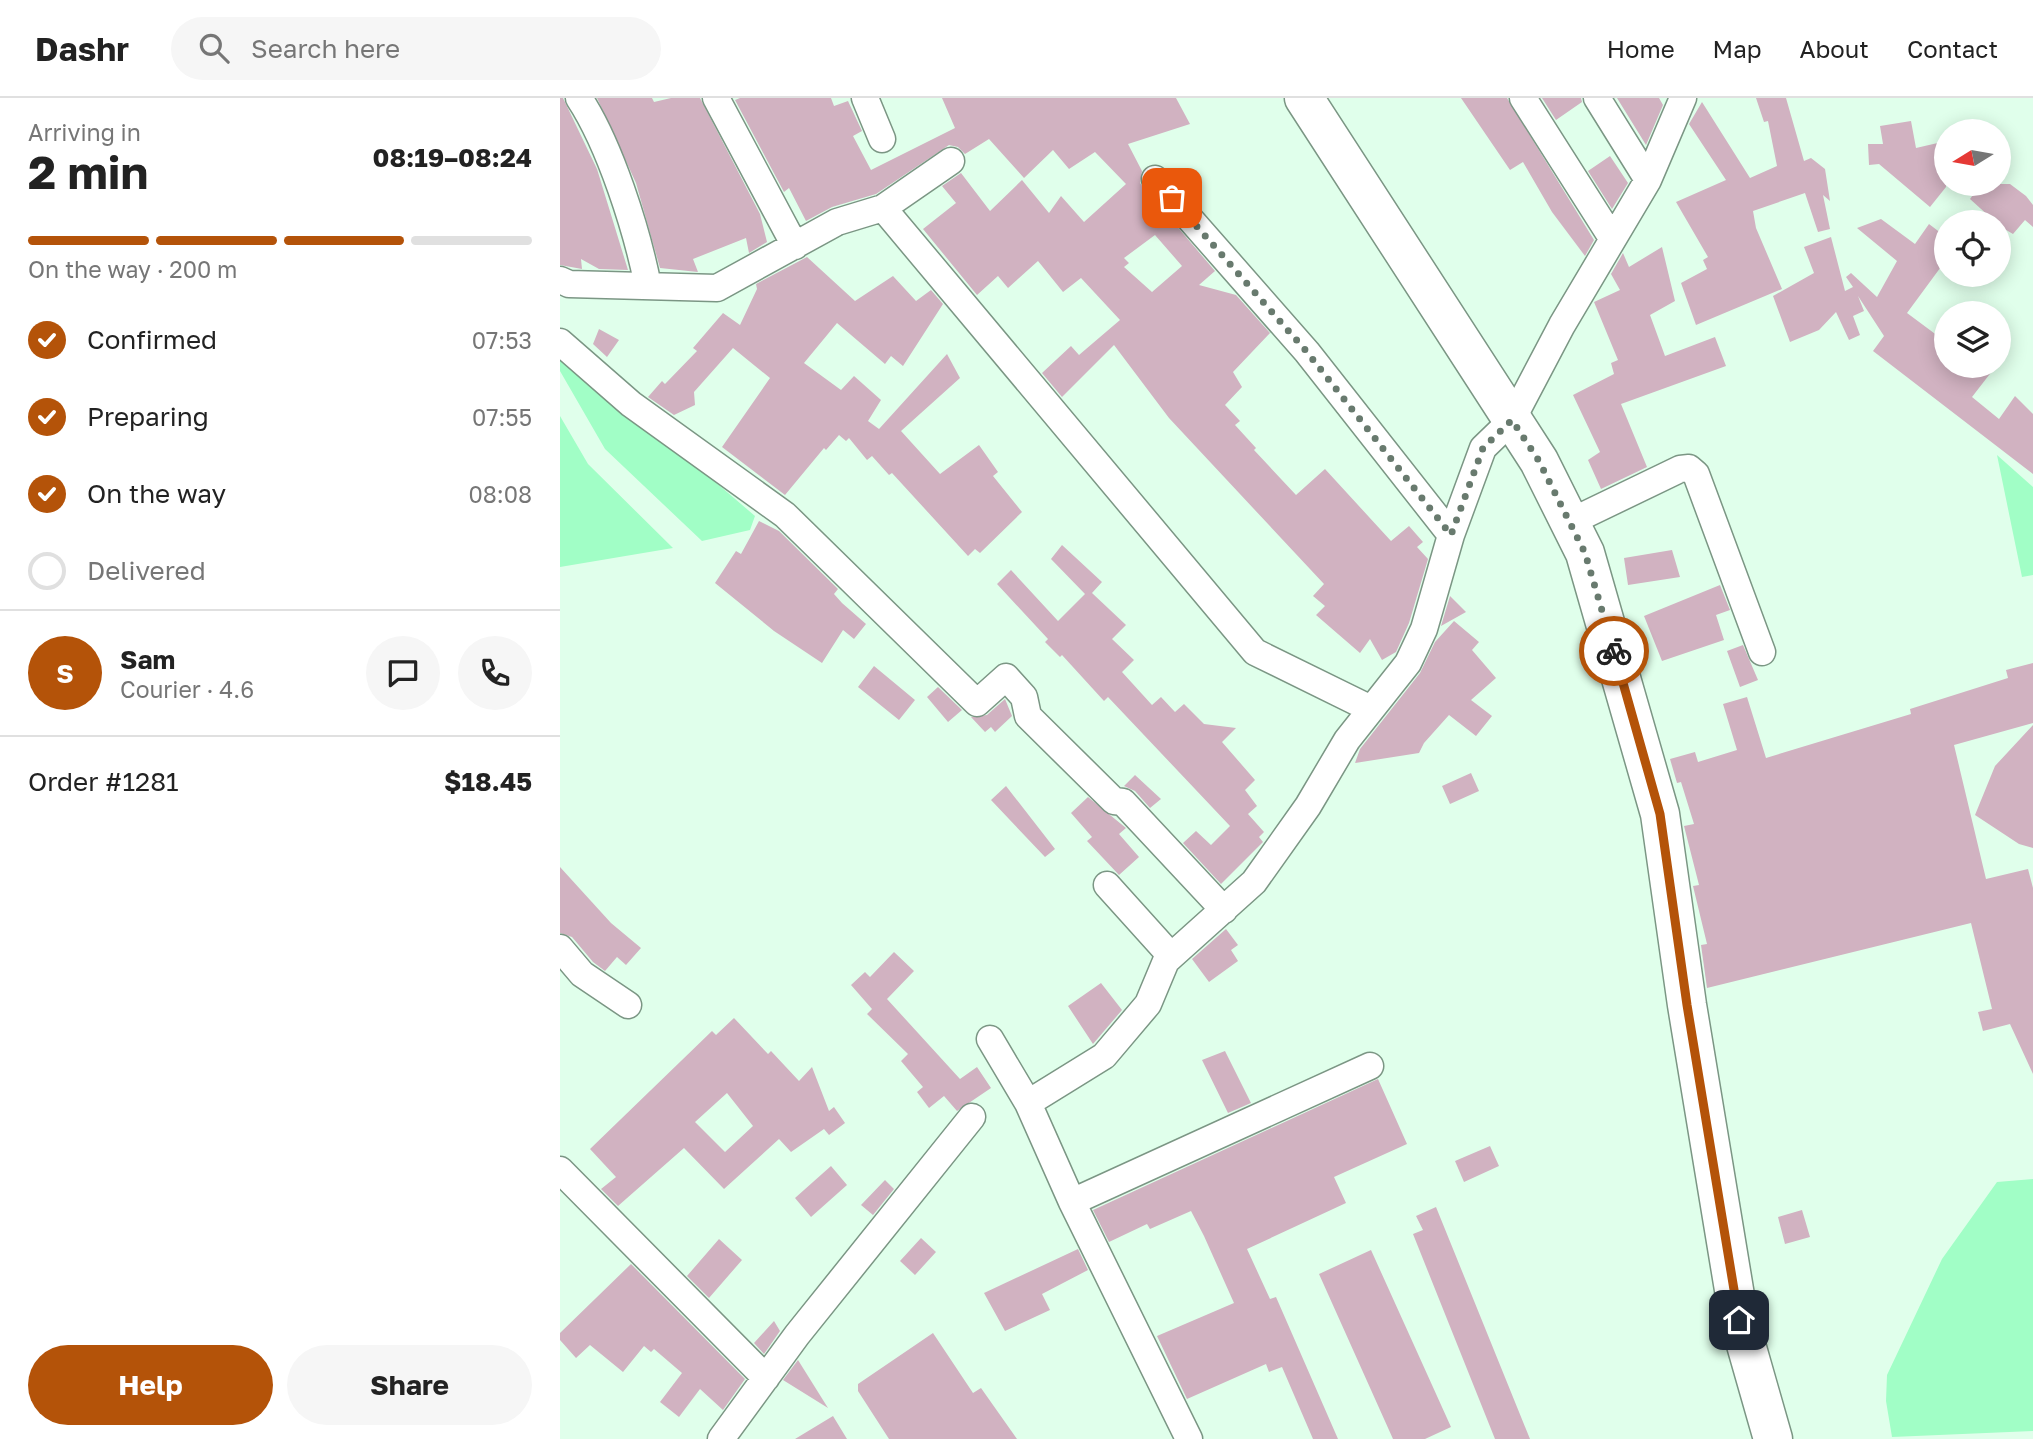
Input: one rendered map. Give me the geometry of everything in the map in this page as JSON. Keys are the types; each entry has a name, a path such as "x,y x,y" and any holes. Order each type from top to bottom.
{"main road":[{"path":"1304,98 1539,461 1585,553 1660,814 1687,1005 1737,1307 1773,1439"}],"street":[{"path":"579,98 615,177 639,239 648,286"},
{"path":"716,98 795,246"},
{"path":"865,98 882,139"},
{"path":"1523,98 1612,238"},
{"path":"1597,98 1648,180"},
{"path":"1028,1103 1104,1056 1148,1004 1166,961 1254,882 1308,806 1347,740 1408,663 1424,629 1451,535 1483,448 1512,420 1612,238 1648,180 1683,98"},
{"path":"560,280 569,284 717,288 837,222 883,208 951,162"},
{"path":"1156,179 1307,352 1451,535"},
{"path":"883,208 1255,652 1371,709"},
{"path":"560,342 631,404 785,515 977,703 1006,677 1024,697 1028,716 1114,801 1123,802 1224,910"},
{"path":"1568,523 1680,469 1689,468 1696,474 1762,652"},
{"path":"1107,885 1171,956"},
{"path":"560,948 582,974 628,1005"},
{"path":"990,1039 1028,1103 1072,1202 1189,1439"},
{"path":"1072,1202 1370,1066"},
{"path":"721,1439 972,1117"},
{"path":"560,1170 766,1378"}],"green space":[{"path":"560,349 755,516 750,530 702,541 605,449 560,371"},
{"path":"560,416 588,464 673,548 560,567"},
{"path":"1997,455 2033,487 2033,575 2022,577"},
{"path":"2033,1179 2033,1431 1892,1437 1886,1401 1887,1375 1942,1259 1997,1182"}],"building":[{"path":"560,98 563,98 597,169 628,270 599,269 581,259 582,269 560,265"},
{"path":"597,98 652,98 654,102 671,98 700,98 760,214 767,242 749,253 746,238 693,259 698,272 660,268 636,183"},
{"path":"831,98 834,106 848,101 862,131 853,136 871,170 955,128 942,98 1176,98 1190,124 1128,144 1142,171 1140,183 1215,271 1199,285 1236,295 1270,333 1233,372 1242,387 1225,405 1240,421 1235,425 1256,448 1254,450 1296,495 1325,469 1391,541 1409,526 1423,542 1417,547 1428,559 1409,623 1396,652 1382,660 1370,639 1360,653 1316,615 1325,606 1313,596 1324,584 1169,418 1114,345 1062,397 1042,373 1071,346 1079,355 1120,320 1081,278 1063,292 1038,261 1008,288 998,276 977,295 923,229 956,203 942,186 961,173 990,211 1022,180 1049,213 1061,196 1084,222 1126,184 1095,152 1069,169 1053,150 1024,178 989,139 965,154 958,147 949,145 876,194 832,207 806,221 789,188 784,192 735,100","holes":["1155,235 1182,266 1152,292 1124,267 1129,263 1124,258"]},
{"path":"1461,98 1507,98 1594,240 1585,256 1552,212 1523,162 1510,170"},
{"path":"1542,98 1581,98 1582,102 1556,120"},
{"path":"1617,98 1659,98 1663,105 1646,145"},
{"path":"1756,98 1786,98 1804,161 1811,158 1825,169 1830,201 1823,195 1830,229 1818,232 1805,193 1753,211 1756,228 1782,289 1696,325 1681,283 1707,269 1703,260 1708,257 1676,202 1726,180 1689,124 1702,102 1750,178 1777,166 1768,121 1764,122"},
{"path":"1911,121 1916,148 1934,144 1934,196 1939,196 1930,207 1879,164 1869,165 1868,144 1883,144 1880,126"},
{"path":"1610,156 1628,183 1612,209 1588,171"},
{"path":"2011,185 2033,205 2033,227 2025,220 2013,234 2011,210 1982,210 1970,199 1972,196 2011,196"},
{"path":"1881,219 1915,244 1929,224 1934,228 1934,276 1907,313 1934,333 1934,378 1987,378 1972,397 1999,419 2015,396 2033,414 2033,474 1873,351 1884,336 1858,296 1864,311 1853,316 1860,335 1849,340 1836,312 1819,330 1790,342 1773,296 1814,273 1804,247 1831,237 1845,291 1853,287 1846,277 1851,273 1877,297 1897,261 1857,228"},
{"path":"1662,247 1675,301 1650,315 1665,356 1715,337 1726,366 1621,404 1647,467 1601,489 1588,460 1600,452 1573,395 1614,374 1611,363 1618,360 1594,302 1620,290 1611,274 1623,253 1629,267"},
{"path":"807,257 855,301 893,276 916,301 931,290 943,304 903,366 891,356 885,364 837,323 804,363 841,390 854,376 881,400 868,421 879,429 947,354 960,378 901,431 940,474 979,445 998,472 993,476 1022,512 980,553 975,549 968,556 892,473 889,475 872,456 867,460 849,438 846,441 839,435 826,450 824,448 785,495 722,447 770,378 733,348 694,392 695,405 674,415 648,397 662,381 665,384 697,351 693,348 723,313 740,325 757,289 756,284"},
{"path":"599,329 619,340 607,357 593,344"},
{"path":"759,521 779,531 838,589 834,594 866,624 854,639 843,630 822,663 774,631 715,583 736,551 741,554"},
{"path":"1062,545 1102,582 1092,593 1126,625 1112,639 1134,660 1122,672 1152,705 1161,697 1175,712 1184,704 1204,724 1236,728 1222,742 1255,780 1245,790 1257,806 1248,814 1264,832 1259,837 1263,842 1221,884 1183,843 1196,831 1211,845 1230,826 1108,697 1104,701 1062,655 1060,657 1045,642 1048,639 997,584 1011,570 1058,621 1085,594 1051,559"},
{"path":"1672,550 1680,577 1628,585 1624,558"},
{"path":"1720,585 1730,610 1716,615 1724,640 1662,661 1644,616"},
{"path":"1450,596 1466,612 1441,626"},
{"path":"1454,621 1479,642 1472,650 1496,678 1471,700 1492,716 1476,736 1449,715 1424,743 1419,753 1355,763 1360,749 1420,673 1435,642"},
{"path":"1743,645 1758,680 1740,687 1727,651"},
{"path":"2033,663 2033,723 1954,745 1986,879 2028,869 2033,888 2033,1074 2010,1024 1983,1031 1978,1012 1992,1009 1971,923 1707,988 1701,945 1707,944 1693,886 1699,885 1684,826 1694,824 1681,782 1677,783 1670,759 1695,752 1698,762 1737,750 1723,704 1747,697 1766,758 1911,714 1910,709 2008,678 2006,670"},
{"path":"874,666 915,700 899,720 858,687"},
{"path":"938,687 962,710 948,722 927,697"},
{"path":"1005,699 1012,716 995,732 991,727 985,732 971,717 987,715"},
{"path":"2033,725 2033,848 2019,844 1975,815 1995,766"},
{"path":"1471,773 1479,791 1450,804 1442,786"},
{"path":"1135,775 1161,799 1150,808 1135,791 1124,786"},
{"path":"1006,786 1055,849 1045,857 991,800"},
{"path":"1088,797 1126,828 1119,834 1139,857 1119,875 1087,841 1092,837 1071,813"},
{"path":"560,867 611,923 641,948 626,965 617,957 605,971 593,962 572,937 560,933"},
{"path":"1226,929 1238,945 1231,950 1238,961 1209,982 1192,959"},
{"path":"894,952 914,971 887,999 960,1079 977,1067 991,1088 957,1111 944,1096 929,1108 917,1092 923,1087 901,1061 908,1054 867,1014 872,1009 851,985 865,972 870,977"},
{"path":"1101,983 1122,1010 1093,1044 1068,1006"},
{"path":"734,1018 768,1054 771,1051 799,1081 812,1067 829,1111 834,1107 845,1123 829,1135 824,1129 791,1152 779,1139 724,1189 684,1148 618,1206 601,1189 616,1177 590,1149 712,1031 716,1035","holes":["727,1093 753,1126 725,1152 695,1122"]},
{"path":"1225,1051 1251,1103 1228,1113 1202,1060"},
{"path":"1378,1079 1407,1144 1334,1177 1346,1203 1247,1249 1270,1299 1276,1297 1338,1439 1313,1439 1282,1367 1269,1372 1266,1364 1187,1399 1157,1336 1234,1303 1204,1236 1191,1211 1150,1229 1147,1224 1109,1242 1093,1210"},
{"path":"1490,1146 1499,1166 1464,1182 1455,1161"},
{"path":"831,1166 847,1185 811,1217 795,1198"},
{"path":"885,1180 894,1189 873,1215 861,1205"},
{"path":"1436,1207 1530,1439 1495,1439 1413,1234 1423,1230 1416,1216"},
{"path":"1802,1210 1810,1237 1785,1244 1778,1217"},
{"path":"921,1238 936,1252 915,1275 900,1261"},
{"path":"719,1239 742,1260 709,1298 687,1276"},
{"path":"1078,1249 1088,1270 1042,1294 1050,1310 1005,1331 984,1293"},
{"path":"1371,1250 1451,1427 1425,1439 1393,1439 1319,1274"},
{"path":"631,1264 745,1379 723,1410 700,1389 679,1417 660,1402 682,1373 654,1349 651,1352 644,1346 623,1372 590,1345 576,1358 560,1340 560,1333"},
{"path":"774,1321 780,1331 764,1354 754,1343"},
{"path":"933,1333 973,1393 981,1388 1017,1439 889,1439 858,1391 858,1384"},
{"path":"798,1360 828,1408 783,1380"},
{"path":"833,1416 847,1439 795,1439"}],"way so far":[{"path":"1172,198 1307,352 1451,535 1483,448 1512,420 1539,461 1585,553 1614,651"}],"route":[{"path":"1614,651 1660,814 1687,1005 1739,1320"}]}
